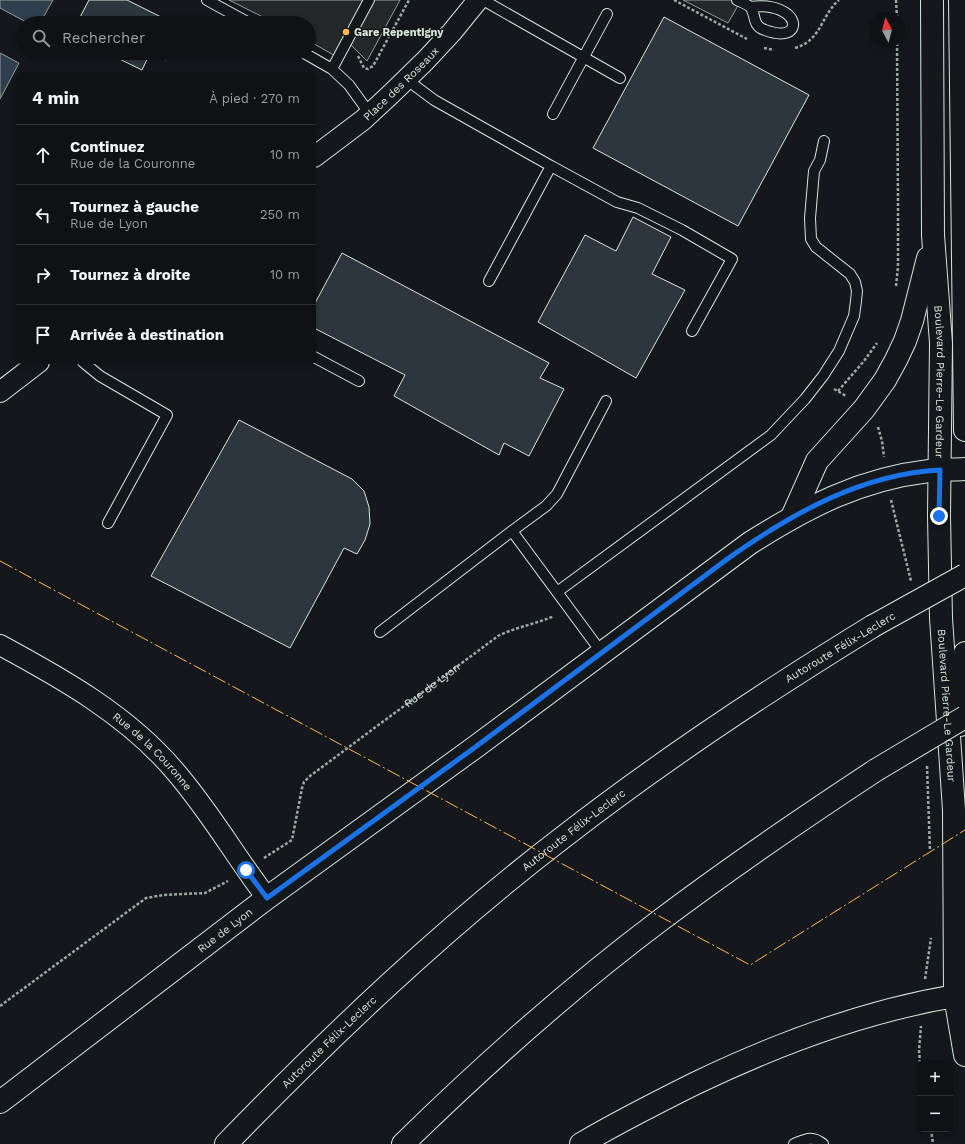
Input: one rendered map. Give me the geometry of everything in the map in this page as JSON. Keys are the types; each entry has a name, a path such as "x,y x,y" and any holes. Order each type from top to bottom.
{"main road":[{"name":"Boulevard Pierre-Le Gardeur","path":"932,0 933,235 941,343 939,516 941,618 954,810 955,996 965,1055"},
{"path":"960,0 965,430"},
{"path":"792,517 817,461 864,409 885,380 896,360 912,321 933,235"},
{"name":"Rue de Lyon","path":"0,1102 267,898 480,744 740,550 792,517 831,497 859,486 915,473 965,469"},
{"name":"Autoroute Félix-Leclerc","path":"226,1144 313,1055 399,974 495,892 564,836 714,727 778,685 873,626 965,574"},
{"name":"Boulevard Pierre-Le Gardeur","path":"954,810 965,653"},
{"path":"403,1144 493,1059 600,968 661,920 733,867 876,770 965,717"},
{"path":"581,1144 665,1098 732,1066 793,1041 851,1021 896,1008 923,1001 955,996"}],"street":[{"name":"Place des Roseaux","path":"316,155 370,114 452,32 478,0"},
{"path":"0,392 36,364"},
{"name":"Rue de la Couronne","path":"0,645 89,697 131,726 174,769 192,791 267,898"}],"lane":[{"path":"207,0 236,16"},
{"path":"332,69 369,0"},
{"path":"483,0 620,78"},
{"path":"737,0 750,7"},
{"path":"553,114 606,14"},
{"path":"316,60 332,69 349,85 370,114"},
{"path":"406,79 434,100 551,166 617,202 638,208 682,230 732,259 692,330"},
{"path":"557,592 771,435 804,400 823,376 839,350 848,333 854,316 857,291 850,274 816,247 811,239 810,218 814,171 820,160 824,141"},
{"path":"489,281 551,166"},
{"path":"316,358 359,381"},
{"path":"85,364 100,376 167,415 108,523"},
{"path":"380,632 546,506 557,494 606,401"},
{"path":"512,531 602,653"},
{"path":"794,1144 809,1138 818,1140 823,1144"}],"path":[{"path":"352,52 358,56 364,68 368,69 373,66 409,0"},
{"path":"821,28 834,5 839,0"},
{"path":"896,0 896,12"},
{"path":"896,289 898,267 897,48"},
{"path":"838,391 876,347 879,340"},
{"path":"877,424 882,441 884,457"},
{"name":"Rue de Lyon","path":"292,840 302,788 304,782 310,776 498,636 559,614"},
{"path":"0,1006 146,898 163,895 210,892"},
{"path":"920,1042 920,1060"},
{"path":"931,1132 933,1144"}],"shaded area":[{"name":"Gare Repentigny","path":"229,0 400,0 367,61 347,41 339,58 316,45 316,16 261,16"},
{"path":"683,0 737,0 740,2 728,23"}],"water":[{"path":"0,0 53,0 44,16 16,17 0,8"},
{"path":"0,53 19,63 0,99"}],"building":[{"path":"89,0 127,0 159,16 81,16"},
{"path":"664,17 809,95 738,226 593,148"},
{"path":"121,60 147,60 142,70"},
{"path":"633,217 671,237 652,274 685,290 636,378 538,322 585,235 616,251"},
{"path":"342,253 549,363 540,378 564,389 529,456 504,443 499,455 394,396 405,375 316,329 316,301"},
{"path":"239,420 352,479 364,491 369,507 370,524 365,540 357,554 344,548 290,648 151,576"}],"power":[{"path":"0,561 750,965 965,830"}],"place":[{"name":"Gare Repentigny","path":"346,32"}],"route":[{"path":"246,870 267,898 474,748 730,557 772,529 815,504 859,486 915,473 940,470 939,516"}]}
